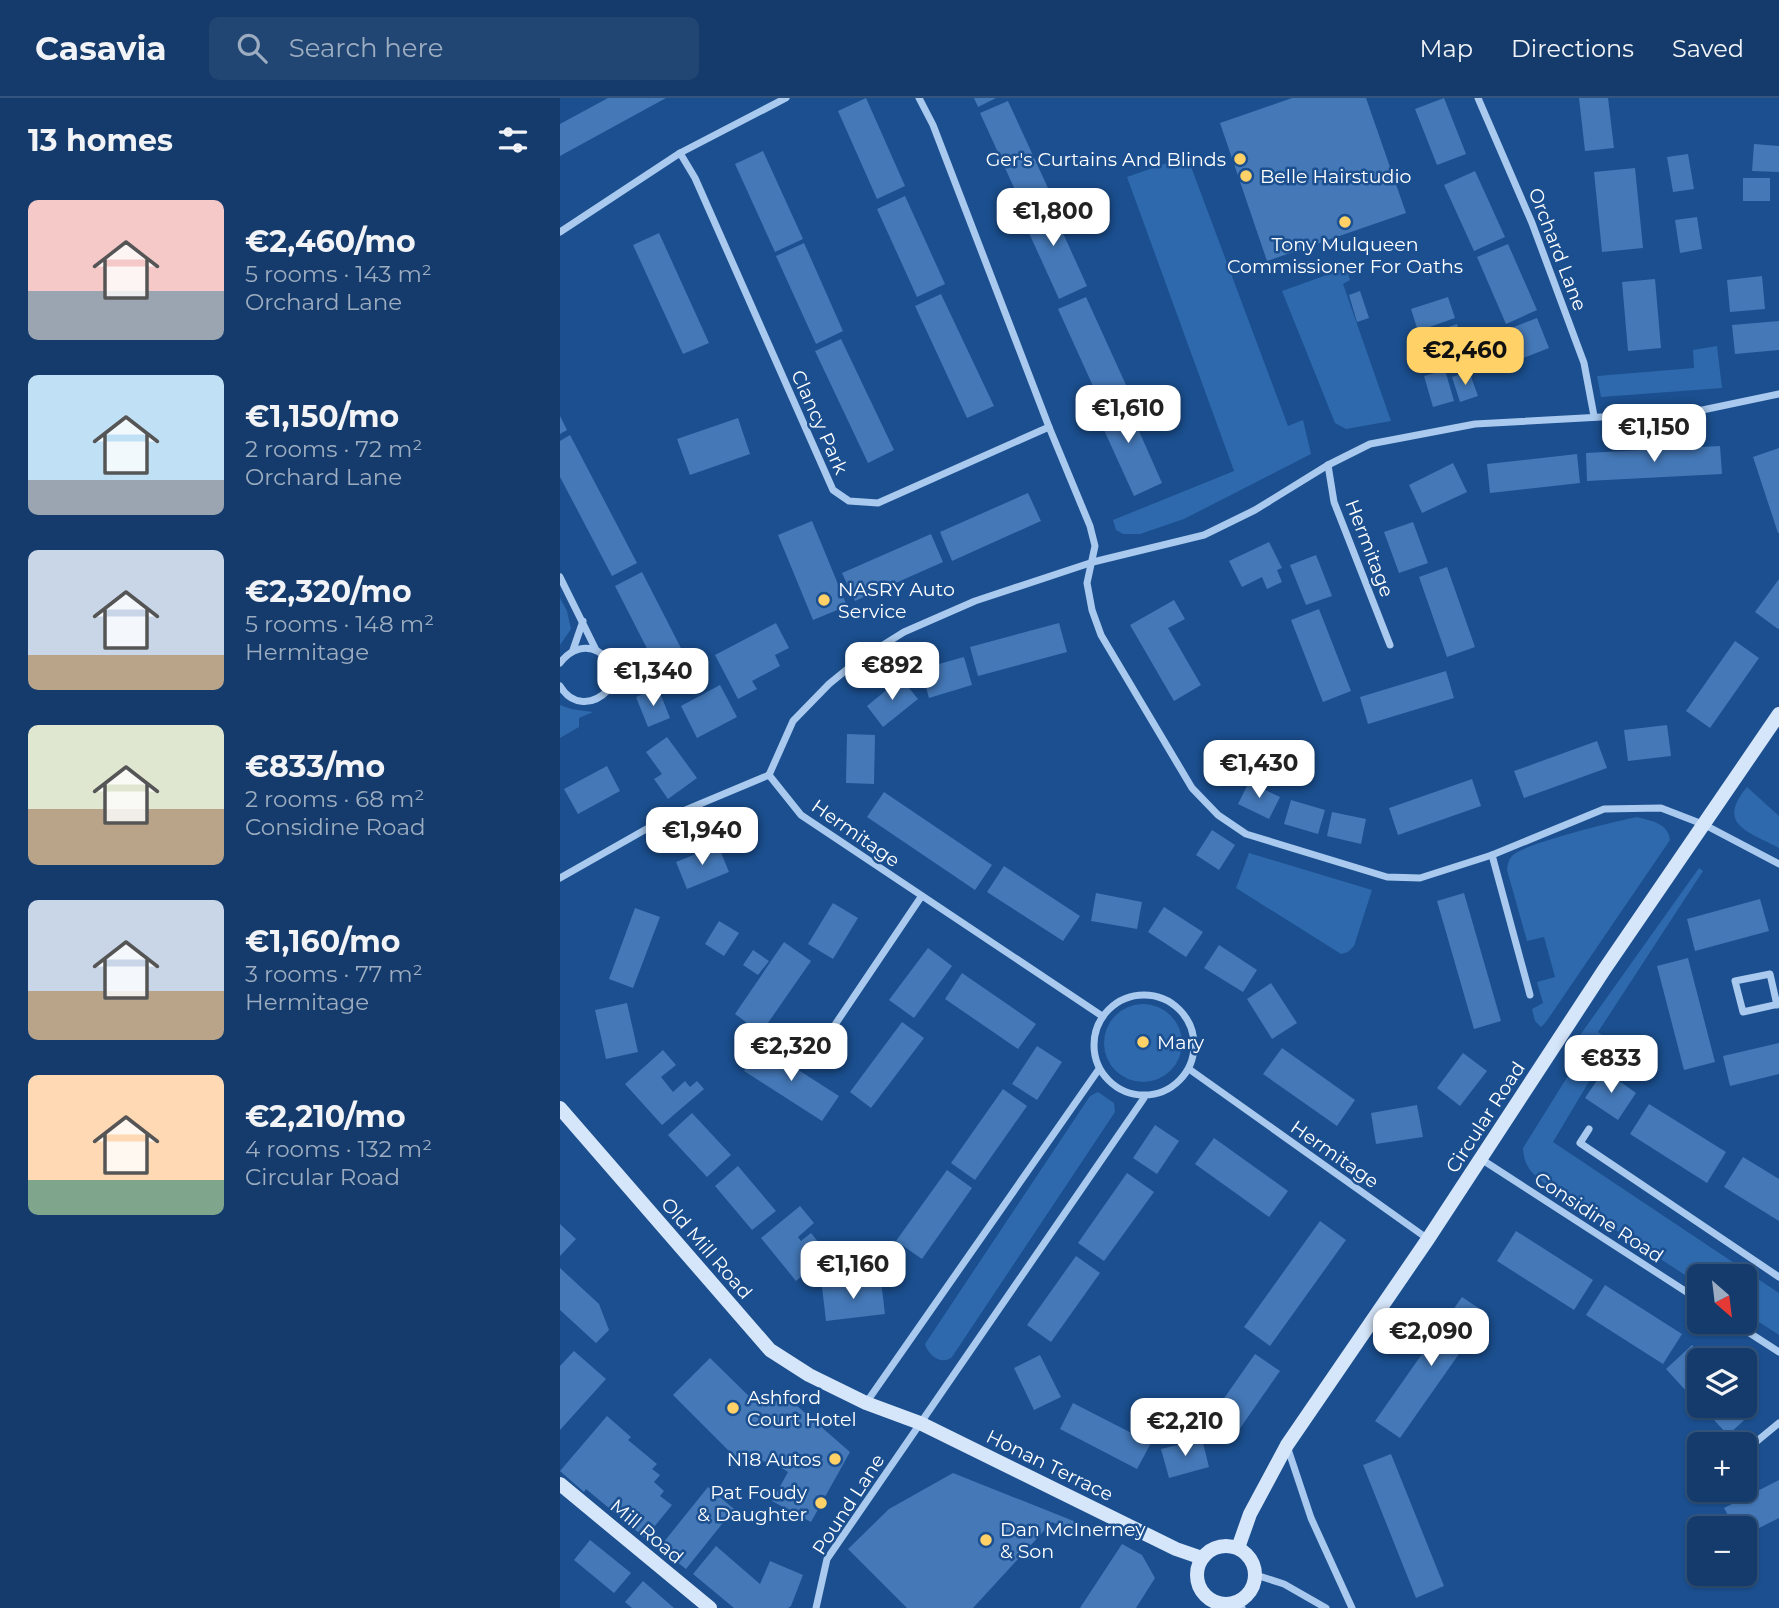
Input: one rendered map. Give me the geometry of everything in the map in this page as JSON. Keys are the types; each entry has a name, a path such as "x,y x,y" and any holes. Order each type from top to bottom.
{"main road":[{"name":"Circular Road","path":"1238,1548 1250,1514 1287,1445 1428,1239 1604,970 1779,714"},
{"name":"Old Mill Road","path":"560,1108 770,1350 809,1375 866,1403 920,1423"},
{"name":"Honan Terrace","path":"920,1423 1176,1549 1202,1558"},
{"name":"Mill Road","path":"560,1484 710,1608"},
{"path":"1225,1546 1238,1548 1251,1559 1256,1575 1251,1593 1239,1606 1201,1602 1197,1570 1202,1558 1213,1549 1225,1546"}],"street":[{"path":"560,232 680,153 786,98"},
{"path":"919,98 933,125 1090,526 1095,546 1087,583 1092,610 1101,635 1192,788 1218,815 1246,834 1387,877 1420,878 1492,855 1604,810 1661,808 1705,825 1779,864"},
{"name":"Orchard Lane","path":"1478,98 1532,223 1584,363 1594,416"},
{"name":"Clancy Park","path":"680,153 695,178 833,489 849,501 878,503 1049,427"},
{"path":"560,878 664,819 769,775 793,721 829,684 856,662 904,632 975,601 1093,562 1203,535 1255,510 1328,464 1370,444 1462,427 1594,416 1693,412 1779,394"},
{"name":"Hermitage","path":"1328,464 1334,502 1390,645"},
{"path":"560,577 596,650 609,663 612,672 611,681 601,696 584,702 567,696 560,686"},
{"path":"560,663 573,650 583,621"},
{"path":"573,650 596,650"},
{"name":"Hermitage","path":"769,775 801,815 1102,1016"},
{"path":"1492,855 1530,995"},
{"path":"824,1041 922,897"},
{"path":"1770,974 1778,1005 1743,1012 1735,981 1770,974"},
{"path":"1139,995 1171,1000 1190,1022 1195,1044 1189,1069 1176,1084 1161,1093 1144,1097 1123,1091 1109,1082 1100,1069 1094,1052 1094,1040 1102,1016 1118,1002 1139,995"},
{"path":"866,1403 1100,1069"},
{"name":"Hermitage","path":"1189,1069 1428,1239"},
{"path":"920,1423 1144,1097"},
{"path":"1589,1129 1580,1143 1779,1277"},
{"name":"Considine Road","path":"1481,1159 1687,1292"},
{"path":"1751,1334 1779,1352"},
{"name":"Pound Lane","path":"816,1608 827,1559 920,1423"},
{"path":"1757,1441 1779,1423"},
{"path":"1287,1445 1311,1518 1352,1608"},
{"path":"1256,1575 1284,1584 1326,1608"}],"shaded area":[{"path":"1187,156 1288,426 1303,420 1311,454 1184,519 1140,534 1123,534 1116,530 1113,520 1234,471 1127,177"},
{"path":"1346,268 1350,280 1343,284 1391,421 1346,429 1335,423 1282,291"},
{"path":"1717,346 1722,388 1601,397 1597,376 1694,368 1693,350"},
{"path":"560,598 567,611 571,629 560,645"},
{"path":"560,705 593,712 579,718 579,727 560,738"},
{"path":"1747,787 1779,816 1779,848 1748,832 1735,819 1734,810"},
{"path":"1637,817 1663,826 1670,840 1541,1027 1535,1021 1532,1009 1543,1003 1537,982 1555,977 1544,937 1527,941 1507,870 1509,860 1521,850 1535,845"},
{"path":"1249,853 1372,890 1354,946 1341,954 1236,888"},
{"path":"1699,868 1703,871 1598,1032 1612,1043 1553,1142 1736,1264 1687,1264 1687,1276 1554,1190 1529,1168 1523,1148 1579,1058 1578,1038"},
{"path":"1143,1004 1158,1007 1171,1015 1179,1028 1182,1043 1179,1058 1171,1071 1158,1079 1143,1082 1128,1079 1115,1071 1107,1058 1104,1043 1107,1028 1115,1015 1128,1007"},
{"path":"1098,1092 1114,1103 1115,1112 952,1357 944,1360 936,1358 925,1344 1090,1096"},
{"path":"1757,1278 1779,1293 1779,1335 1757,1321"}],"building":[{"path":"608,98 666,98 560,156 560,124"},
{"path":"866,98 905,186 877,199 838,111"},
{"path":"974,98 996,98 978,107"},
{"path":"1292,98 1366,98 1406,213 1267,261 1220,123"},
{"path":"1444,98 1466,154 1437,165 1415,109"},
{"path":"1579,98 1608,98 1614,148 1585,151"},
{"path":"1008,101 1048,188 1020,201 980,113"},
{"path":"1754,144 1779,146 1779,172 1752,171"},
{"path":"763,151 803,239 775,252 735,164"},
{"path":"1688,154 1694,189 1673,192 1667,157"},
{"path":"1635,168 1643,248 1602,252 1594,172"},
{"path":"1475,171 1505,237 1474,251 1444,185"},
{"path":"1743,178 1770,178 1770,201 1743,201"},
{"path":"905,196 945,284 917,297 877,209"},
{"path":"1047,198 1087,286 1059,299 1019,211"},
{"path":"1697,217 1702,249 1680,253 1675,220"},
{"path":"659,233 709,343 683,354 633,245"},
{"path":"804,243 843,331 816,344 776,256"},
{"path":"1508,244 1537,310 1506,324 1477,257"},
{"path":"1762,276 1765,309 1730,312 1727,280"},
{"path":"1655,279 1661,348 1628,351 1622,282"},
{"path":"1360,291 1369,318 1357,322 1349,295"},
{"path":"941,294 994,406 967,418 915,306"},
{"path":"1086,297 1126,385 1098,397 1058,309"},
{"path":"1448,297 1455,318 1418,331 1411,309"},
{"path":"1537,318 1549,348 1516,361 1504,331"},
{"path":"1779,321 1779,350 1735,354 1732,325"},
{"path":"1457,324 1464,346 1427,358 1420,337"},
{"path":"841,339 894,450 868,463 815,351"},
{"path":"1445,370 1454,401 1433,407 1424,376"},
{"path":"1469,371 1478,396 1460,402 1452,377"},
{"path":"1123,395 1162,483 1134,496 1094,408"},
{"path":"560,416 567,430 560,434"},
{"path":"738,418 750,454 690,475 677,439"},
{"path":"570,435 637,563 612,576 560,477 560,441"},
{"path":"1720,446 1722,474 1587,481 1586,453"},
{"path":"1779,448 1779,533 1778,533 1753,457"},
{"path":"1577,454 1580,483 1490,493 1487,464"},
{"path":"1453,463 1467,492 1422,513 1409,485"},
{"path":"1028,493 1041,521 952,561 940,532"},
{"path":"812,521 847,606 813,620 778,535"},
{"path":"1413,522 1428,563 1399,573 1384,532"},
{"path":"931,534 943,562 855,601 842,573"},
{"path":"1269,542 1282,568 1277,570 1282,582 1267,589 1262,577 1242,587 1229,561"},
{"path":"1316,555 1332,596 1306,605 1290,565"},
{"path":"1447,567 1475,647 1447,657 1419,577"},
{"path":"642,572 686,658 659,672 615,586"},
{"path":"1779,579 1779,628 1778,629 1755,612"},
{"path":"1174,600 1185,619 1168,628 1201,685 1174,701 1130,625"},
{"path":"1319,609 1351,691 1323,702 1291,620"},
{"path":"776,623 789,648 775,655 780,666 752,681 757,689 738,699 715,655"},
{"path":"1059,623 1067,652 978,676 970,647"},
{"path":"1735,641 1759,658 1710,728 1686,711"},
{"path":"964,657 972,685 929,698 921,669"},
{"path":"1446,671 1454,698 1368,724 1360,697"},
{"path":"901,678 918,699 883,727 867,706"},
{"path":"720,685 737,717 697,738 681,706"},
{"path":"658,688 670,718 648,727 636,697"},
{"path":"1667,725 1671,756 1628,761 1624,730"},
{"path":"847,734 875,735 874,784 846,783"},
{"path":"667,737 697,778 668,799 654,779 662,774 646,752"},
{"path":"1597,741 1607,768 1524,798 1514,771"},
{"path":"607,766 620,791 578,814 564,789"},
{"path":"1472,779 1481,806 1398,835 1389,808"},
{"path":"1249,782 1280,797 1269,819 1238,804"},
{"path":"884,792 992,865 975,890 867,817"},
{"path":"1291,800 1325,810 1318,834 1284,824"},
{"path":"1332,812 1366,819 1361,844 1327,836"},
{"path":"1212,830 1235,845 1219,870 1196,855"},
{"path":"718,845 729,872 687,889 676,862"},
{"path":"1004,866 1080,916 1063,941 987,892"},
{"path":"1096,893 1142,902 1137,929 1091,921"},
{"path":"1464,893 1501,1021 1474,1029 1437,901"},
{"path":"1760,899 1769,931 1695,951 1687,919"},
{"path":"833,903 858,918 833,959 808,944"},
{"path":"1164,907 1203,932 1186,957 1148,932"},
{"path":"635,908 660,917 633,988 609,979"},
{"path":"719,921 739,933 724,956 705,944"},
{"path":"784,942 811,961 761,1033 735,1014"},
{"path":"1219,945 1257,970 1243,992 1204,968"},
{"path":"928,948 952,966 914,1018 889,1000"},
{"path":"753,950 769,961 758,975 743,965"},
{"path":"1688,958 1715,1062 1684,1070 1657,966"},
{"path":"962,973 1036,1024 1018,1049 945,999"},
{"path":"1271,983 1297,1023 1272,1039 1247,999"},
{"path":"627,1003 638,1052 606,1059 595,1010"},
{"path":"902,1022 924,1038 871,1108 850,1092"},
{"path":"1779,1043 1779,1074 1730,1086 1723,1056"},
{"path":"761,1046 839,1096 822,1121 744,1071"},
{"path":"1037,1046 1062,1062 1037,1100 1012,1084"},
{"path":"1282,1048 1355,1100 1337,1126 1263,1074"},
{"path":"663,1050 676,1065 661,1077 673,1092 685,1081 690,1087 697,1081 704,1089 662,1125 625,1084"},
{"path":"1463,1053 1487,1071 1460,1106 1437,1088"},
{"path":"1604,1070 1636,1093 1618,1120 1585,1098"},
{"path":"1003,1089 1027,1106 975,1180 951,1163"},
{"path":"1649,1104 1726,1152 1707,1183 1630,1134"},
{"path":"1417,1105 1423,1137 1376,1144 1371,1113"},
{"path":"692,1113 731,1155 707,1177 668,1135"},
{"path":"1155,1125 1179,1141 1157,1174 1133,1158"},
{"path":"1214,1138 1288,1191 1269,1217 1195,1164"},
{"path":"1743,1157 1779,1179 1779,1221 1724,1187"},
{"path":"738,1166 776,1211 752,1230 715,1186"},
{"path":"947,1170 972,1188 922,1259 896,1241"},
{"path":"1127,1173 1154,1192 1104,1261 1078,1243"},
{"path":"800,1206 814,1223 798,1237 801,1241 811,1233 828,1254 796,1281 761,1238"},
{"path":"1320,1221 1346,1240 1270,1346 1244,1327"},
{"path":"560,1224 576,1239 560,1256"},
{"path":"1516,1231 1593,1280 1574,1310 1497,1261"},
{"path":"1076,1256 1100,1273 1051,1342 1027,1325"},
{"path":"560,1268 599,1304 609,1330 596,1343 560,1310"},
{"path":"881,1281 885,1314 826,1321 822,1287"},
{"path":"1605,1285 1682,1334 1663,1364 1586,1315"},
{"path":"1462,1297 1487,1314 1400,1438 1375,1421"},
{"path":"1687,1350 1687,1392 1666,1369"},
{"path":"574,1351 606,1379 560,1430 560,1366"},
{"path":"1255,1354 1280,1371 1229,1444 1204,1427"},
{"path":"1040,1355 1061,1397 1034,1410 1014,1368"},
{"path":"710,1358 758,1405 770,1395 776,1403 780,1391 850,1452 811,1522 772,1501 788,1472 774,1463 735,1457 673,1395"},
{"path":"1073,1403 1151,1443 1137,1469 1060,1429"},
{"path":"607,1416 631,1437 628,1440 657,1464 652,1469 660,1475 654,1482 664,1491 660,1496 672,1505 645,1538 560,1471"},
{"path":"1712,1418 1746,1418 1731,1432 1725,1432"},
{"path":"1202,1439 1209,1467 1169,1478 1161,1449"},
{"path":"1391,1454 1444,1586 1416,1598 1363,1465"},
{"path":"953,1473 1081,1524 1075,1533 1052,1522 973,1608 907,1608 848,1549 889,1509"},
{"path":"1779,1480 1779,1518 1757,1529 1757,1516 1728,1516 1724,1508 1736,1502 1757,1502 1757,1491"},
{"path":"708,1487 734,1509 686,1569 659,1548"},
{"path":"590,1540 631,1573 614,1593 574,1560"},
{"path":"1122,1544 1142,1555 1155,1578 1136,1608 1080,1608"},
{"path":"716,1546 760,1584 770,1561 803,1575 791,1606 734,1608 693,1574"},
{"path":"643,1581 674,1608 632,1608 625,1602"}],"place":[{"name":"Ger's Curtains And Blinds","path":"1240,159"},
{"name":"Belle Hairstudio","path":"1246,176"},
{"name":"Tony Mulqueen Commissioner For Oaths","path":"1345,222"},
{"name":"NASRY Auto Service","path":"824,600"},
{"name":"Mary","path":"1143,1042"},
{"name":"Ashford Court Hotel","path":"733,1408"},
{"name":"N18 Autos","path":"835,1459"},
{"name":"Pat Foudy & Daughter","path":"821,1503"},
{"name":"Dan McInerney & Son","path":"986,1540"}]}
